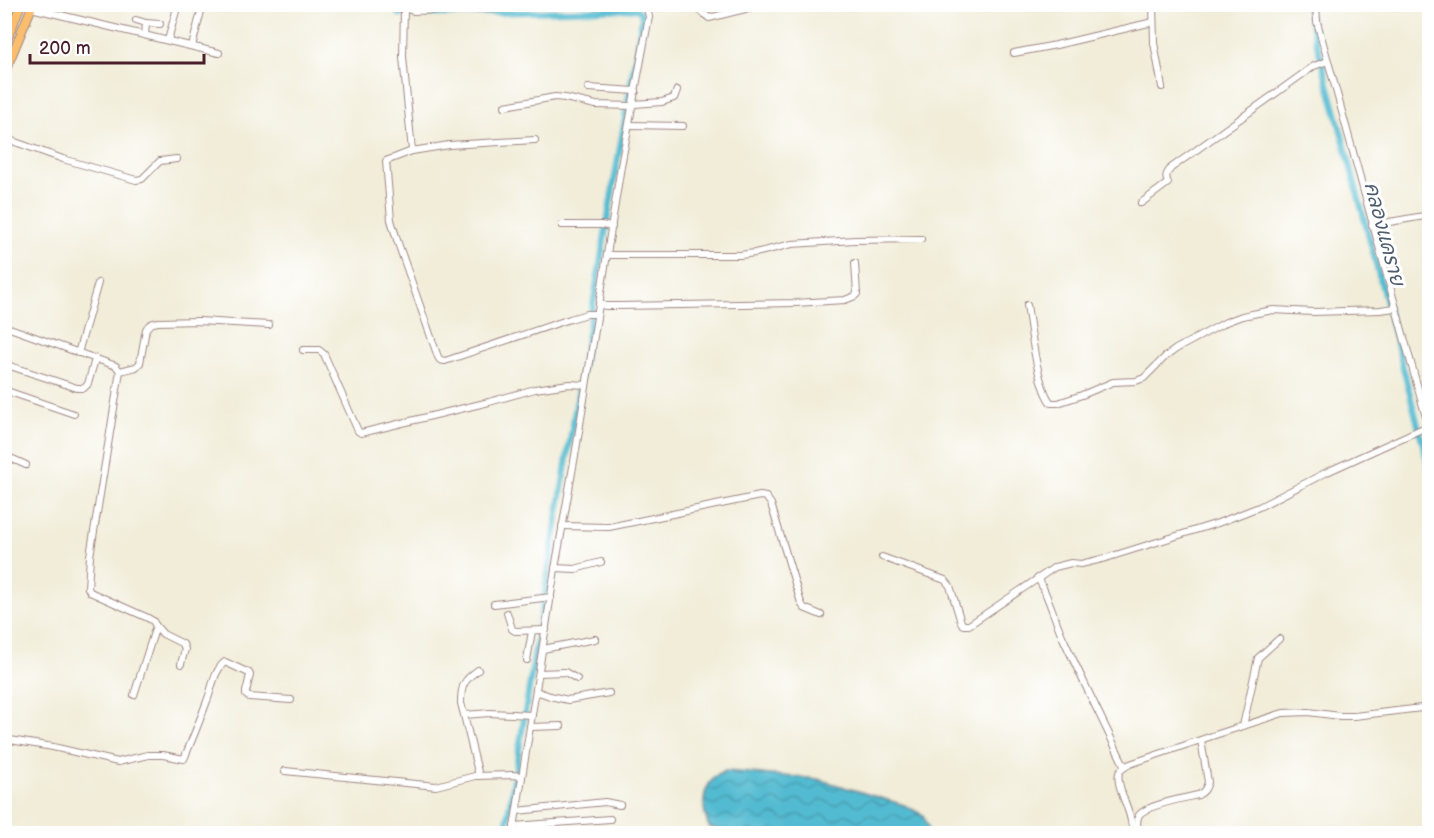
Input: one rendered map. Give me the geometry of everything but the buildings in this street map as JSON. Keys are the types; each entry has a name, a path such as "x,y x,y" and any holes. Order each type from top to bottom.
{"main road":[{"path":"4,47 21,4"},
{"path":"4,74 32,6"}],"street":[{"path":"168,40 178,4"},
{"path":"192,46 203,4"},
{"path":"412,151 403,57 402,10 598,4"},
{"path":"610,819 514,830 518,776 530,727 527,714 536,691 543,649 593,314 600,303 621,166 630,125 630,105 636,91 649,17 644,6 693,7 709,18 765,4"},
{"path":"1153,4 1154,43 1162,87"},
{"path":"882,557 945,580 950,586 961,622 966,626 1062,564 1081,564 1106,558 1240,515 1327,472 1413,433 1427,429 1325,62 1316,4"},
{"path":"32,6 219,53"},
{"path":"136,20 160,24"},
{"path":"1014,53 1153,22"},
{"path":"145,35 146,23"},
{"path":"1141,202 1168,183 1167,173 1171,168 1314,66 1325,62"},
{"path":"588,88 636,91"},
{"path":"505,106 555,97 596,105 630,105 668,100 674,98 677,90"},
{"path":"630,125 683,126"},
{"path":"4,138 63,159 136,180 142,180 160,161 177,159"},
{"path":"535,140 449,145 412,151 386,161 388,196 398,243 440,360 446,361 570,319 593,314"},
{"path":"1372,225 1430,215"},
{"path":"561,225 611,226"},
{"path":"608,255 740,255 755,254 792,244 921,239"},
{"path":"600,303 605,306 618,306 845,300 857,294 855,263"},
{"path":"78,353 98,283"},
{"path":"1027,305 1041,382 1046,397 1051,403 1082,395 1113,382 1136,381 1144,378 1176,348 1242,316 1273,310 1312,312 1392,308"},
{"path":"120,371 130,370 140,363 146,329 152,323 199,321 269,325"},
{"path":"4,326 116,366 120,371 90,556 88,588 90,592 148,618 163,634 183,644 181,664"},
{"path":"303,350 319,350 324,354 358,431 362,433 535,389 569,384 582,385"},
{"path":"4,364 77,388 84,388 88,384 96,359"},
{"path":"4,390 74,414"},
{"path":"1419,395 1430,396"},
{"path":"4,455 26,465"},
{"path":"562,526 609,527 760,496 766,497 771,504 801,603 804,608 821,615"},
{"path":"555,568 575,569 601,562"},
{"path":"1038,578 1070,653 1125,767"},
{"path":"494,604 551,597"},
{"path":"507,613 512,629 520,632 546,630"},
{"path":"134,695 156,626"},
{"path":"527,660 532,631"},
{"path":"543,649 595,639"},
{"path":"1244,726 1258,658 1279,639"},
{"path":"4,739 53,747 118,762 148,755 184,759 216,675 225,662 249,673 246,695 249,697 291,700"},
{"path":"478,670 466,678 461,703 479,776"},
{"path":"539,673 565,672 577,679"},
{"path":"536,691 568,700 609,693"},
{"path":"1133,834 1130,815 1118,776 1125,767 1272,715 1308,712 1347,716 1430,707"},
{"path":"464,715 527,714"},
{"path":"530,727 561,726"},
{"path":"1138,834 1137,821 1144,810 1198,795 1207,787 1202,740"},
{"path":"285,771 436,786 479,776 518,776"},
{"path":"517,810 605,802 620,805"}],"water":[{"path":"726,771 817,779 904,805 923,815 930,833 730,833 709,827 705,815 704,796 714,778"}],"waterway":[{"path":"4,19 10,4"},
{"path":"389,4 399,14 637,9 642,18 505,834"},
{"name":"คลองเเคราย","path":"1306,4 1430,471"}]}
